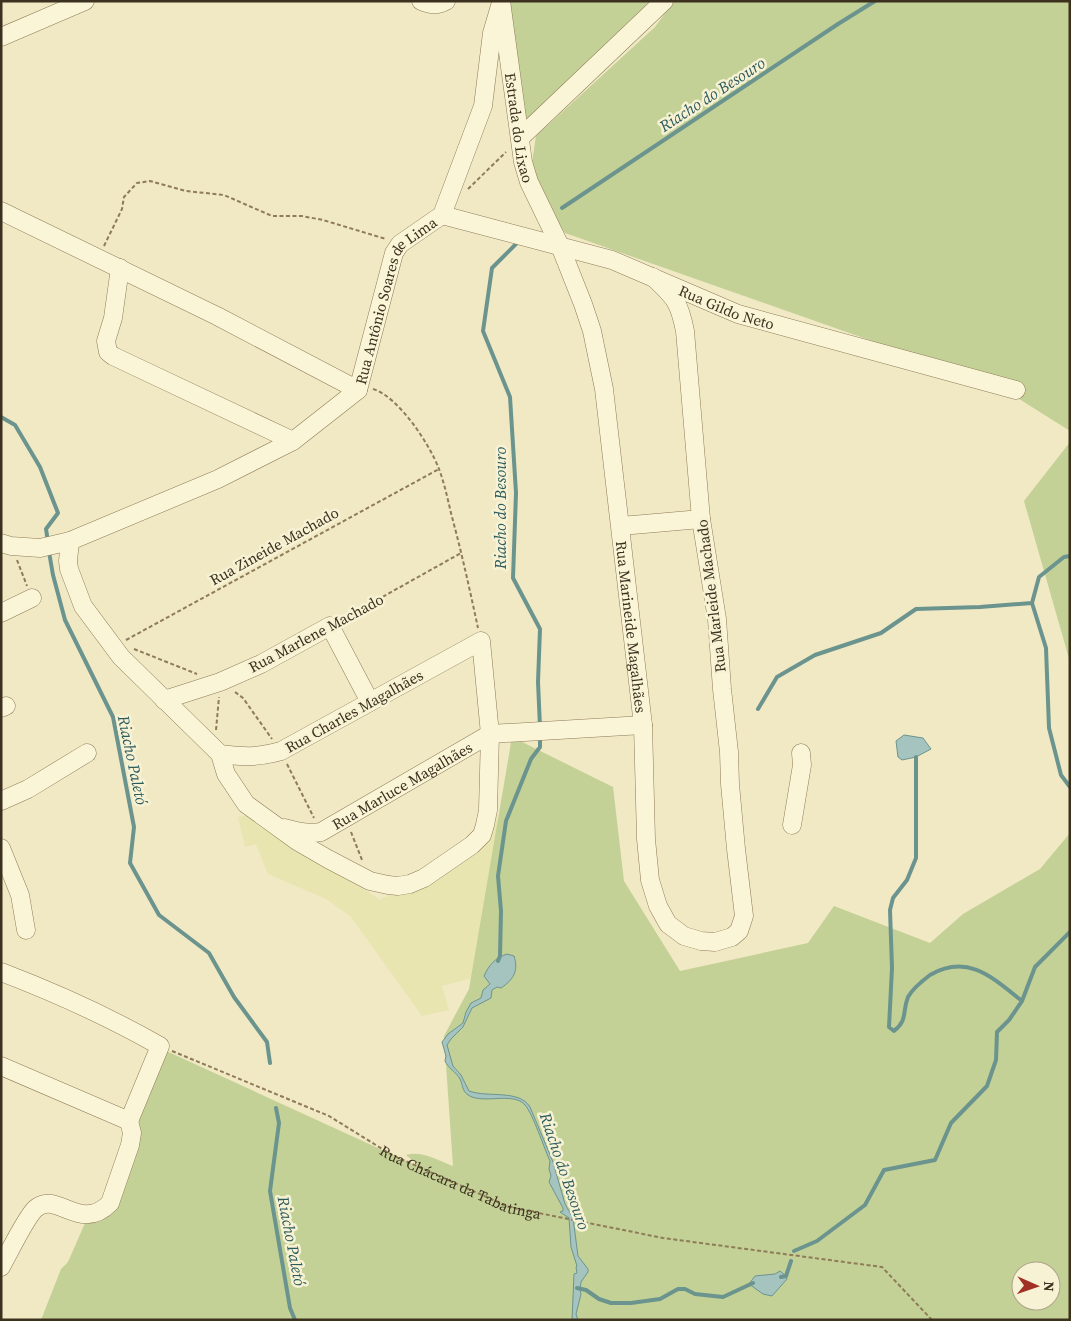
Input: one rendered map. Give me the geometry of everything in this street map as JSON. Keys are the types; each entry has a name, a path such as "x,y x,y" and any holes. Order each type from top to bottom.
{"street":[{"path":"1,37 85,1"},
{"path":"421,1 431,5 446,1"},
{"name":"Estrada do Lixao","path":"501,1 523,162 529,182 560,246"},
{"name":"Rua Antônio Soares de Lima","path":"6,545 46,547 70,541 218,478 293,441 358,390 394,253 400,244 442,215 483,106 492,33 501,1"},
{"path":"520,138 664,1"},
{"path":"1,211 218,316 358,390"},
{"name":"Rua Gildo Neto","path":"442,215 612,260 738,314 1016,390"},
{"name":"Rua Marineide Magalhães","path":"560,246 583,304 599,361 604,388 643,725 646,839 650,880 658,906 668,924 684,936 701,941 715,942 732,937 739,931 742,925"},
{"path":"120,268 113,318 106,341 108,352 293,441"},
{"name":"Rua Marleide Machado","path":"653,277 673,297 681,310 685,331 701,519 717,619 729,752 730,784 744,916 742,925"},
{"path":"621,526 701,519"},
{"path":"70,541 69,569 83,606 121,657 220,754 226,774 246,804 273,824 328,859 370,881 398,886 410,884 424,878 482,835 486,825 488,810 490,734 481,641"},
{"path":"1,613 32,598"},
{"path":"330,626 370,702"},
{"name":"Rua Marlene Machado","path":"164,700 220,682 261,664 330,626"},
{"name":"Rua Charles Magalhães","path":"220,754 251,758 281,751 481,641"},
{"name":"Rua Marluce Magalhães","path":"273,824 312,834 321,832 490,734 643,725"},
{"path":"1,801 28,789 87,754"},
{"path":"792,825 802,765 801,754"},
{"path":"1,848 20,895 26,930"},
{"path":"1,972 91,1009 160,1046 128,1121 132,1133 130,1145 110,1202 98,1212 84,1215 52,1204 38,1207 30,1216 1,1267"},
{"path":"1,1066 128,1121"}],"path":[{"path":"463,194 520,138"},
{"path":"98,258 122,209 124,198 137,183 150,181 186,191 224,195 272,216 302,216 323,220 400,244"},
{"path":"358,390 374,389 395,403 406,415 432,452 439,469 462,553 481,641"},
{"name":"Rua Zineide Machado","path":"120,643 439,469"},
{"path":"6,545 32,598"},
{"name":"Rua Marlene Machado","path":"330,626 462,553"},
{"path":"129,647 220,682 243,698 281,751 321,832"},
{"path":"220,682 216,729 220,754"},
{"path":"345,818 370,881"},
{"name":"Rua Chácara da Tabatinga","path":"160,1046 329,1116 392,1155 509,1207 664,1238 882,1267 932,1320"}],"shaded area":[{"path":"254,814 380,900 400,890 492,829 498,814 496,844 475,977 442,986 449,1010 422,1016 351,917 328,900 268,874 256,844 245,847 238,817"}],"green space":[{"path":"507,1 657,1 525,124"},
{"path":"674,1 1070,1 1070,431 997,385 565,233 529,182 536,136 655,27"},
{"path":"1070,442 1070,662 1024,501"},
{"path":"512,737 613,787 624,881 680,971 808,943 834,906 930,943 963,914 1040,869 1070,833 1070,1320 41,1320 61,1269 68,1262 85,1223 94,1219 162,1049 415,1165 417,1164 406,1155 424,1155 453,1166 444,1036 469,989"}],"water":[{"path":"904,735 923,738 931,749 916,757 902,760 898,757 896,741"},
{"path":"507,954 514,956 516,966 514,975 501,988 497,987 492,990 491,998 472,1008 463,1027 447,1045 453,1066 461,1075 469,1091 511,1096 525,1101 530,1107 553,1162 565,1204 573,1218 578,1256 588,1269 581,1282 581,1294 576,1314 578,1320 572,1320 574,1274 577,1273 577,1266 571,1247 569,1218 560,1212 563,1211 563,1208 549,1182 551,1176 549,1169 550,1161 528,1109 520,1101 513,1099 482,1099 468,1095 461,1081 445,1061 446,1056 442,1042 448,1034 463,1023 471,1003 481,998 483,990 490,984 484,976 490,965"},
{"path":"780,1271 787,1279 772,1296 763,1294 749,1284 755,1276 775,1274"}],"waterway":[{"name":"Riacho do Besouro","path":"562,208 875,1"},
{"name":"Riacho do Besouro","path":"519,241 492,268 483,331 510,397 516,493 513,578 540,629 538,682 540,727"},
{"name":"Riacho Paletó","path":"1,417 15,425 40,467 58,513 46,529 48,542"},
{"name":"Riacho Paletó","path":"49,552 65,620 113,717 134,827 130,863 159,915 209,953 234,997 267,1042 270,1063"},
{"path":"1070,556 1064,557 1039,577 1032,603 1046,648 1049,728 1061,775 1070,787"},
{"path":"758,709 777,677 815,655 881,633 916,609 1032,603"},
{"name":"Riacho do Besouro","path":"498,961 500,956 501,911 498,876 506,821 531,759 540,747 540,737"},
{"path":"916,757 916,858 907,880 893,898 890,910 892,968 889,1027 894,1031 901,1023 906,1002 915,988 930,975 944,969 968,967 979,971 1001,984 1022,1001"},
{"path":"794,1251 817,1241 865,1205 884,1170 935,1160 951,1123 987,1086 996,1060 997,1032 1009,1020 1022,1001 1035,967 1070,932"},
{"name":"Riacho Paletó","path":"276,1108 279,1123 270,1191 290,1308 295,1320"},
{"path":"781,1277 786,1276 791,1261"},
{"path":"577,1288 586,1290 599,1299 611,1303 631,1303 660,1299 678,1289 685,1289 695,1294 723,1297 753,1283"}]}
